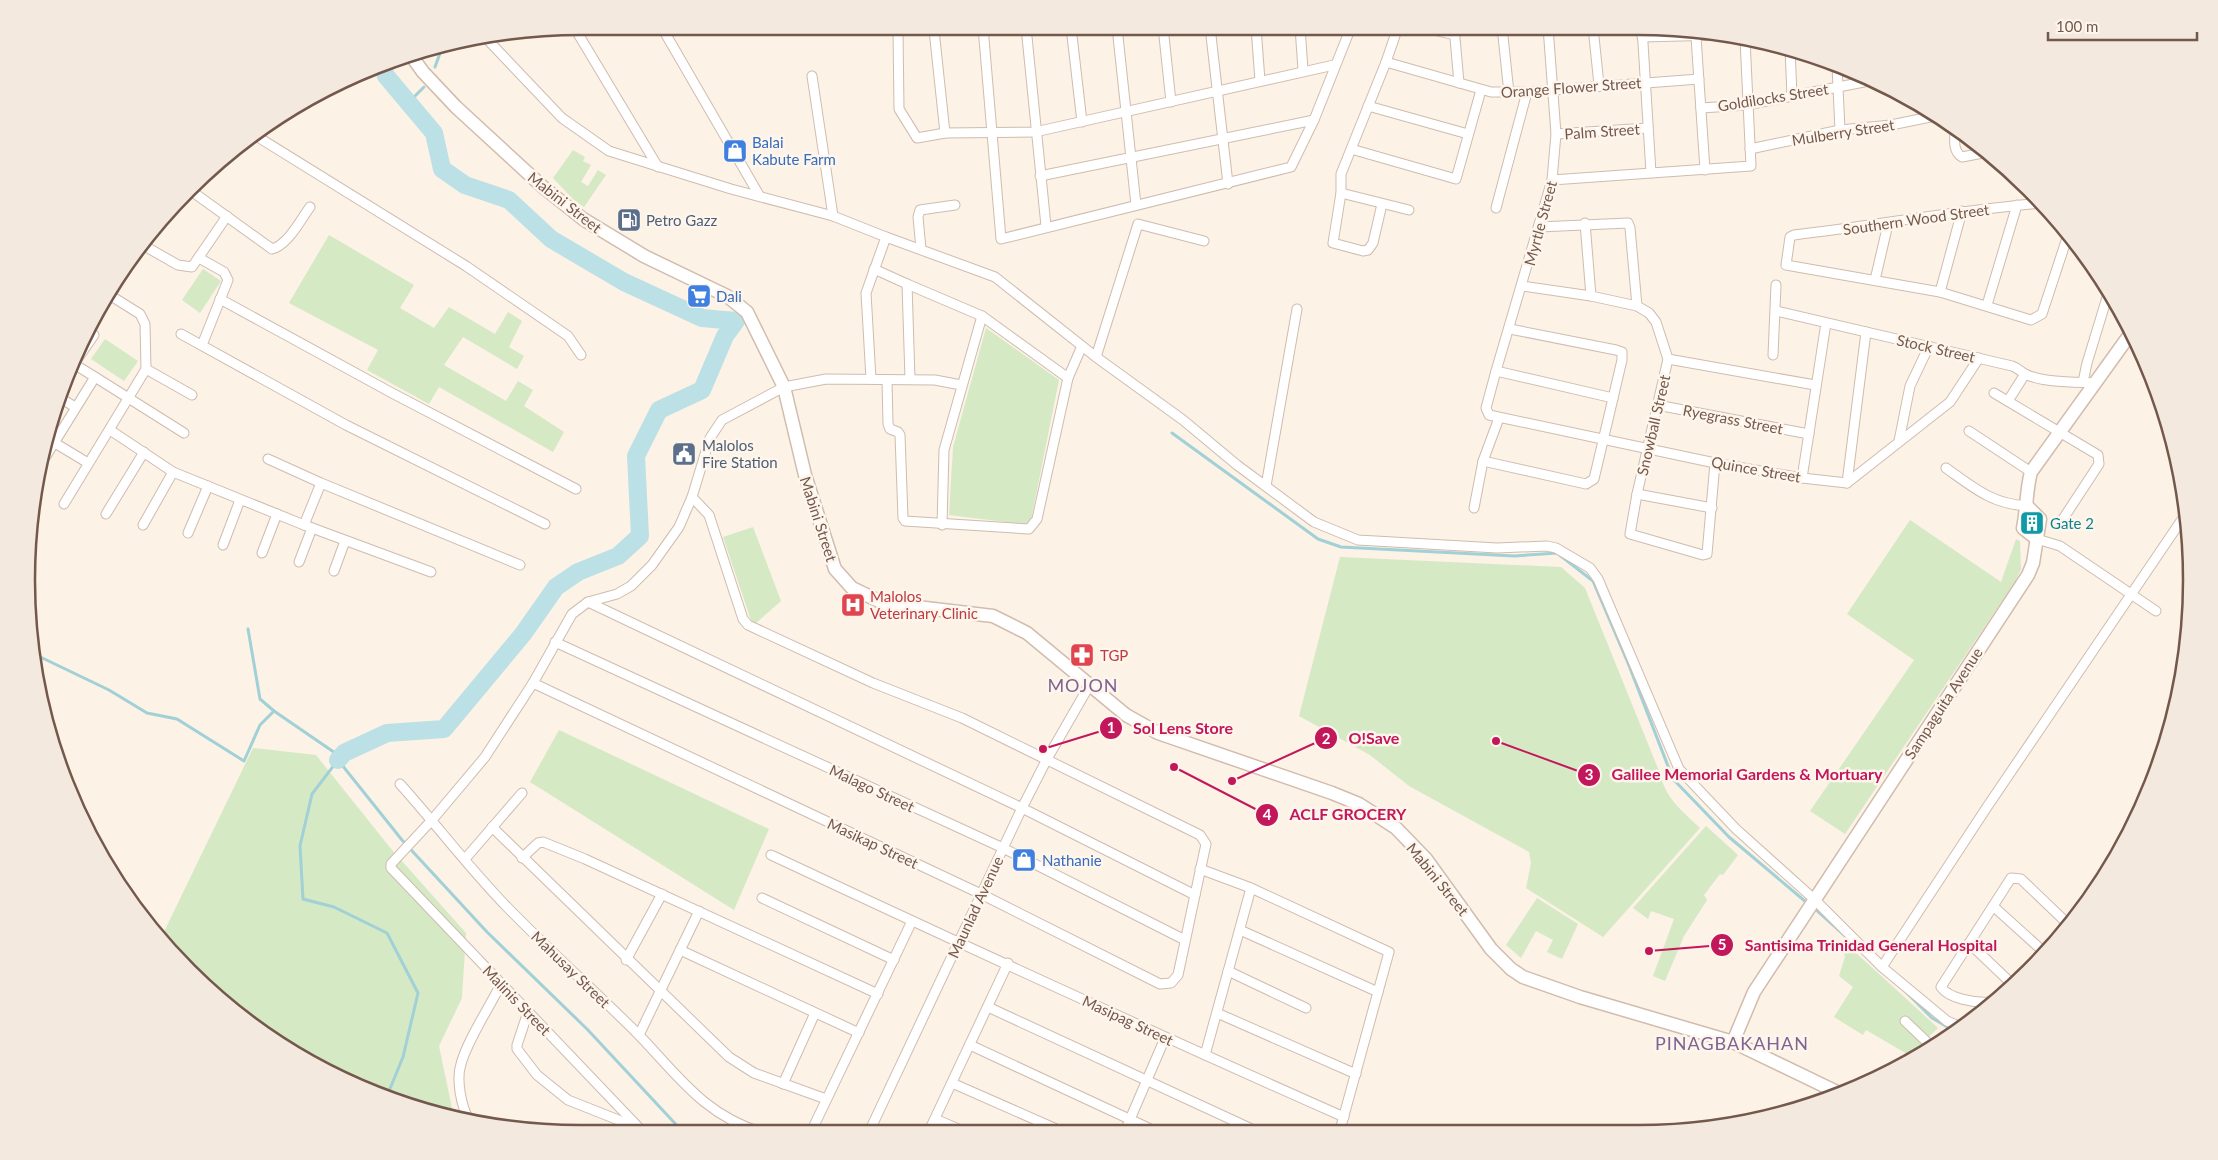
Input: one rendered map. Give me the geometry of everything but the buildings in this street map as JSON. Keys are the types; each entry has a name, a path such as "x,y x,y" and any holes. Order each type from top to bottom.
{"main road":[{"name":"Mabini Street","path":"415,61 422,72 456,107 543,187 583,219 644,256 706,285 739,303 752,319 784,387 805,475 835,569 852,588 883,603 993,616 1010,623 1027,633 1126,715 1158,733 1332,793 1359,804 1396,828 1426,859 1491,948 1511,969 1524,977 1580,997 1733,1042 1825,1092"},
{"path":"2037,539 2023,528 2027,506 2026,490 2031,472 2060,432 2089,383 2127,338"},
{"name":"Sampaguita Avenue","path":"1733,1042 1754,992 2028,575 2033,563 2037,539"}],"street":[{"path":"579,35 658,167"},
{"path":"666,35 759,195"},
{"path":"898,35 899,109 917,138 922,139 945,133 1035,132 1126,114 1218,90 1260,82 1303,70 1334,65"},
{"path":"935,35 945,133"},
{"path":"983,35 1000,239 1046,226 1228,184 1292,167 1314,120 1334,65 1347,35"},
{"path":"1027,35 1046,226"},
{"path":"1072,35 1082,122"},
{"path":"1118,35 1136,205"},
{"path":"1164,35 1171,102"},
{"path":"1211,35 1228,184"},
{"path":"1257,35 1260,82"},
{"path":"1301,35 1303,70"},
{"path":"1382,204 1373,242 1368,250 1363,251 1334,243 1333,238 1341,192 1341,174 1395,35"},
{"path":"1454,35 1459,83"},
{"path":"1503,35 1509,93"},
{"name":"Myrtle Street","path":"1487,412 1486,408 1496,371 1510,329 1552,180 1556,134 1549,35"},
{"path":"1594,35 1599,86"},
{"path":"1651,173 1642,37 1683,37"},
{"path":"1696,39 1705,170"},
{"path":"490,43 562,118 609,151 658,167 832,216 995,277 1096,358 1183,420 1314,522 1358,540 1497,548 1548,546 1556,548 1590,568 1598,579 1679,769 1736,829 1814,899 1882,967 1946,1021 1953,1024"},
{"path":"1552,180 1751,166 1745,45"},
{"path":"1790,57 1792,96"},
{"name":"Orange Flower Street","path":"1386,62 1481,90 1509,93 1699,79"},
{"path":"1837,73 1840,130"},
{"path":"812,76 832,216"},
{"name":"Goldilocks Street","path":"1701,108 1747,105 1861,83"},
{"path":"1351,149 1456,179 1481,90"},
{"path":"1496,208 1527,92"},
{"path":"1368,106 1468,134"},
{"name":"Mulberry Street","path":"1750,149 1840,130 1891,125 1926,118"},
{"path":"1040,176 1314,120"},
{"name":"Palm Street","path":"1556,134 1648,128"},
{"path":"1955,137 1955,150 1962,157 1977,154"},
{"path":"261,138 466,266 568,336 581,355"},
{"path":"1341,192 1409,210"},
{"path":"196,194 272,250 278,248 310,207"},
{"name":"Southern Wood Street","path":"1875,280 1789,267 1785,261 1790,237 1888,224 1962,211 2032,204"},
{"path":"921,249 918,217 920,210 955,205"},
{"path":"1987,305 2017,205"},
{"path":"1940,292 1962,211"},
{"path":"148,248 185,268 192,267 200,258 227,216"},
{"path":"1585,223 1591,296"},
{"path":"1522,286 1591,296 1637,306 1628,223 1585,223 1539,227"},
{"path":"1096,358 1138,224 1204,241"},
{"path":"1888,224 1875,280 1940,292 2031,320 2042,314 2065,242"},
{"path":"871,380 866,293 886,237"},
{"path":"200,258 227,275 228,280 202,345"},
{"path":"874,269 982,316 1068,378"},
{"path":"907,284 910,380"},
{"path":"1773,355 1776,286"},
{"path":"64,504 146,369 145,324 140,314 114,298"},
{"path":"220,299 392,393 576,489"},
{"path":"2089,383 2087,363 2106,301"},
{"name":"Snowball Street","path":"1637,306 1653,317 1668,359 1636,494 1630,534 1704,555 1707,554 1712,508"},
{"path":"1266,486 1297,309"},
{"name":"Stock Street","path":"1776,311 2019,368 2025,374 2058,381 2089,383"},
{"path":"942,525 944,450 982,316"},
{"path":"1802,478 1826,323"},
{"path":"1483,461 1586,484 1594,479 1613,398 1622,352 1510,329"},
{"path":"1847,483 1866,332"},
{"path":"181,334 346,425 545,524"},
{"path":"887,380 888,428 898,432 900,435 903,518 908,522 942,525 1029,529 1036,524 1068,378 1082,346"},
{"path":"1899,441 1910,386 1929,346"},
{"path":"1847,483 1950,402 1979,358"},
{"path":"1668,359 1815,385"},
{"path":"78,366 184,433"},
{"path":"146,369 192,395"},
{"path":"1496,371 1613,398"},
{"path":"2008,401 2025,374"},
{"path":"52,446 95,376"},
{"path":"432,820 485,757 533,683 572,614 588,602 617,594 631,586 652,565 679,527 692,496 710,438 717,425 727,416 784,387 826,379 935,380 961,385"},
{"path":"1994,393 2098,455 2100,458 2091,477 2060,522"},
{"path":"65,401 75,407"},
{"name":"Ryegrass Street","path":"1657,405 1809,434"},
{"name":"Quince Street","path":"1487,412 1499,418 1715,463 1802,478 1847,483"},
{"path":"1474,508 1483,461 1499,418"},
{"path":"110,430 173,472 308,527 431,572"},
{"path":"1969,431 2031,472"},
{"path":"54,443 88,463"},
{"path":"106,514 144,452"},
{"path":"268,459 321,483 520,565"},
{"path":"1636,494 1712,508 1715,463"},
{"path":"1946,468 1990,499 2009,506 2027,506"},
{"path":"142,525 173,472"},
{"path":"299,562 321,483"},
{"path":"188,533 208,486"},
{"name":"Masikap Street","path":"533,683 981,894 1160,984 1171,983 1178,975 1206,844 1200,835 962,718 873,683 748,625 742,620 709,515 692,496"},
{"path":"223,545 240,500"},
{"path":"262,553 277,514"},
{"path":"1882,967 1987,807 2180,523"},
{"path":"2037,539 2060,546 2156,611"},
{"path":"334,571 345,541"},
{"path":"588,602 1022,808 1195,895"},
{"name":"Malago Street","path":"555,642 1003,848 1185,940"},
{"name":"Maunlad Avenue","path":"873,1125 1046,759 1089,686"},
{"name":"Mahusay Street","path":"400,784 464,860 506,906 715,1112 739,1125"},
{"path":"464,860 522,793"},
{"name":"Malinis Street","path":"432,820 391,864 391,868 636,1125"},
{"path":"492,827 626,960 729,1057 754,1073 826,1100"},
{"path":"522,858 538,843 543,842 662,894 878,994"},
{"name":"Masipag Street","path":"771,855 912,921 1008,963 1165,1038 1344,1117"},
{"path":"1200,869 1252,888 1387,950 1390,955 1342,1125"},
{"path":"1981,1003 1952,995 1941,987 2011,878 2018,878 2064,920"},
{"path":"1205,1055 1252,888"},
{"path":"626,960 662,894"},
{"path":"762,898 894,960"},
{"path":"1993,906 2039,948"},
{"path":"638,1035 699,911"},
{"path":"815,1125 912,921"},
{"path":"1240,930 1378,992"},
{"path":"1970,943 2008,979"},
{"path":"680,950 859,1033"},
{"path":"932,1125 1008,963"},
{"path":"1228,971 1306,1008"},
{"path":"466,1113 459,1080 461,1062 501,984"},
{"path":"988,1007 1243,1125"},
{"path":"528,1012 517,1045 537,1075 573,1102 629,1125"},
{"path":"783,1084 815,1013"},
{"path":"1216,1013 1356,1074"},
{"path":"1905,1021 1928,1041"},
{"path":"1127,1125 1148,1081 1165,1038"},
{"path":"970,1045 1142,1125"},
{"path":"952,1082 1049,1125"},
{"path":"935,1119 949,1125"}],"green space":[{"path":"573,150 585,157 583,161 591,165 581,182 588,186 598,170 606,175 584,207 573,199 553,178"},
{"path":"329,235 414,285 400,308 434,328 449,307 495,334 508,312 522,321 509,347 524,356 517,369 463,337 444,365 506,401 518,381 533,390 524,406 564,432 553,452 439,387 429,404 367,370 378,350 289,303"},
{"path":"203,269 221,281 200,313 182,300"},
{"path":"986,328 1059,380 1030,525 949,515 953,447"},
{"path":"105,339 138,361 124,381 91,359"},
{"path":"1910,520 2001,582 2016,539 2020,541 2021,569 2016,580 1845,834 1810,811 1914,660 1847,614"},
{"path":"753,527 781,601 755,624 751,620 723,537"},
{"path":"1340,557 1561,567 1585,588 1665,789 1674,802 1700,828 1603,937 1526,888 1531,863 1529,852 1409,786 1370,755 1299,716"},
{"path":"559,730 769,829 734,910 530,782"},
{"path":"253,748 316,755 392,850 466,933 462,998 439,1046 452,1109 371,1084 307,1052 277,1033 221,990 164,932"},
{"path":"1706,826 1738,855 1723,875 1720,874 1704,895 1707,900 1684,936 1665,981 1653,976 1674,919 1651,911 1648,919 1633,908"},
{"path":"1537,898 1578,924 1562,959 1547,952 1553,940 1536,931 1521,958 1506,945"},
{"path":"1844,942 1938,1028 1917,1048 1907,1054 1866,1030 1863,1035 1834,1017 1853,987 1839,976 1845,957 1841,945"}],"waterway":[{"path":"435,67 440,54"},
{"path":"338,760 344,753 387,733 444,729 523,634 556,587 578,572 618,556 640,536 636,456 659,410 702,390 725,336 736,321 702,318 624,282 551,239 509,200 465,185 442,169 434,133 386,76 384,71"},
{"path":"409,102 424,87"},
{"path":"1172,433 1318,539 1341,547 1514,556 1557,553 1593,581 1628,663 1673,779 1729,837 1806,902"},
{"path":"248,629 260,699 274,711"},
{"path":"41,657 109,690 147,713 177,719 244,761 260,725 274,711 341,757"},
{"path":"389,1090 403,1057 418,993 387,933 334,907 303,899 300,846 312,794 338,760 402,840 487,932 587,1029 676,1125"},
{"path":"1815,909 1844,935"},
{"path":"1906,992 1932,1018 1948,1028"}],"place":[{"name":"Balai Kabute Farm","path":"735,151"},
{"name":"Petro Gazz","path":"629,220"},
{"name":"Dali","path":"699,296"},
{"name":"Malolos Fire Station","path":"684,454"},
{"name":"Gate 2","path":"2032,523"},
{"name":"Malolos Veterinary Clinic","path":"853,605"},
{"name":"TGP","path":"1082,655"},
{"name":"Galilee Memorial Gardens & Mortuary","path":"1496,741"},
{"name":"Sol Lens Store","path":"1043,749"},
{"name":"ACLF GROCERY","path":"1174,767"},
{"name":"O!Save","path":"1232,781"},
{"name":"Nathanie","path":"1024,860"},
{"name":"Santisima Trinidad General Hospital","path":"1649,951"}],"district":[{"name":"MOJON","path":"1083,685"},
{"name":"PINAGBAKAHAN","path":"1732,1043"}]}
